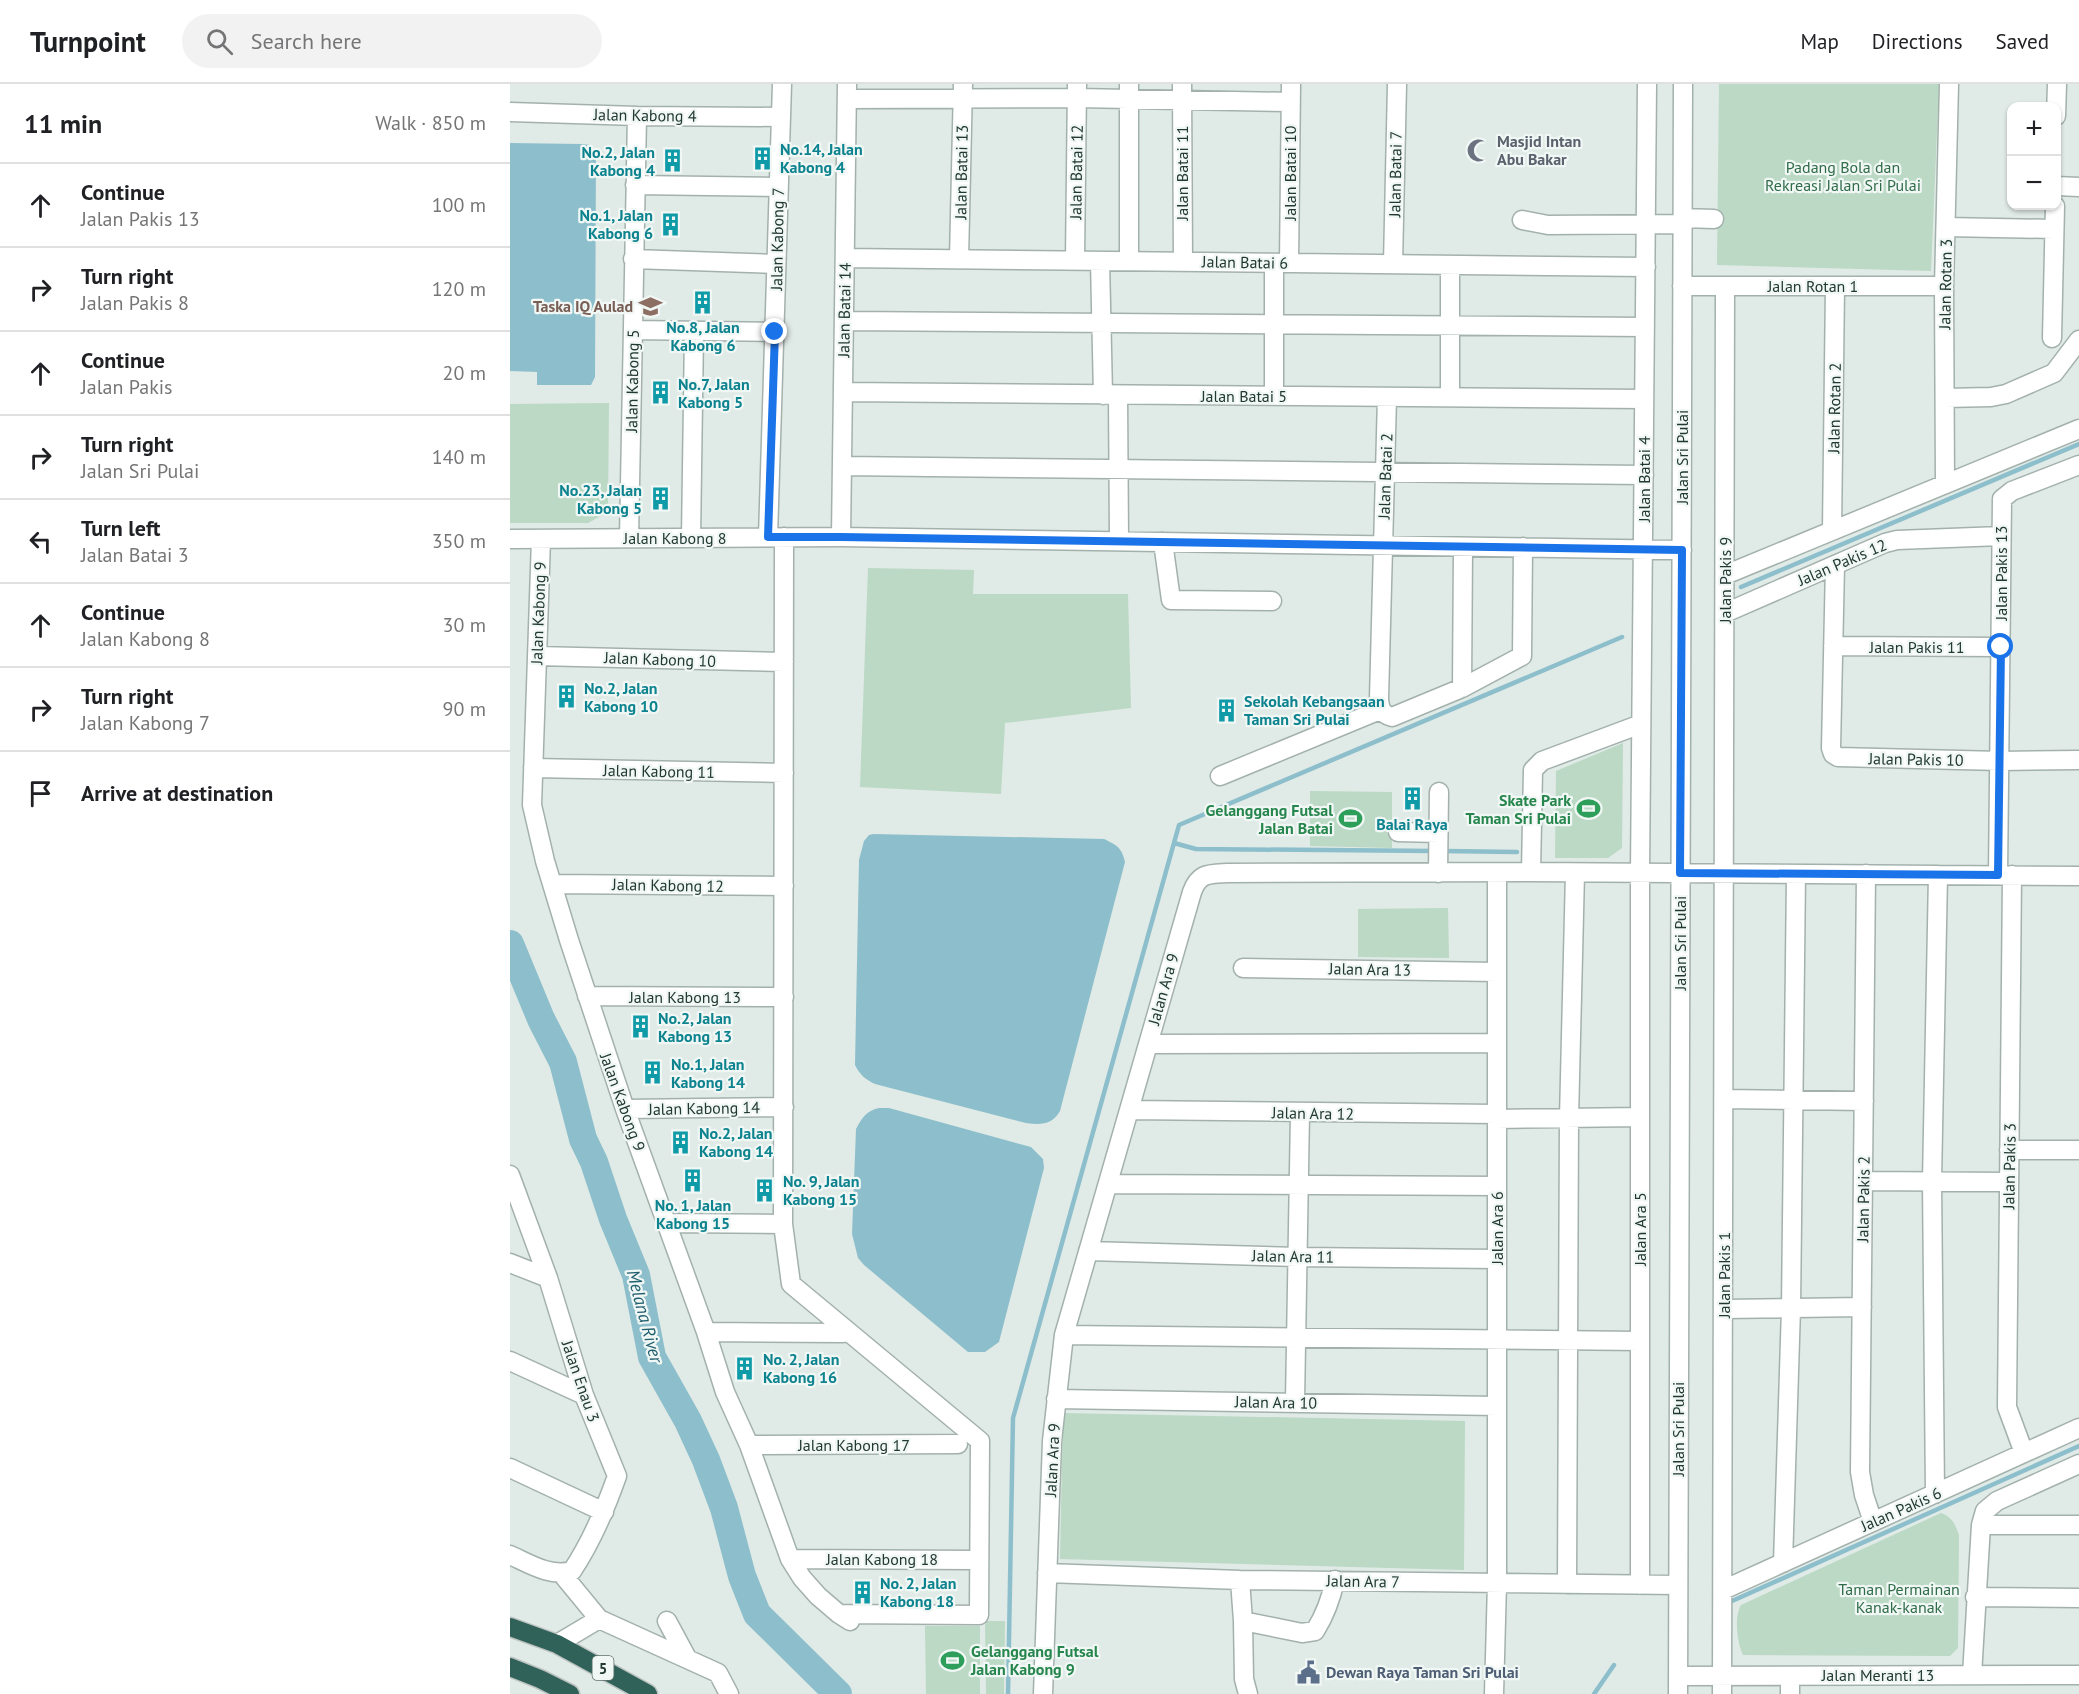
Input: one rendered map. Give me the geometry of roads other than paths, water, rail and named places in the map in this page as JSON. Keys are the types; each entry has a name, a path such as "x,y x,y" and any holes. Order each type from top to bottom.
{"highway":[{"name":"5","path":"510,1627 557,1644 648,1694"},
{"path":"510,1667 540,1678 570,1694"}],"street":[{"name":"Jalan Kabong 7","path":"782,84 775,264 776,537 784,662 783,1224 791,1284 980,1441 981,1450 979,1615 846,1619"},
{"name":"Jalan Batai 7","path":"1393,264 1397,84"},
{"name":"Jalan Batai 4","path":"1640,873 1647,84"},
{"name":"Jalan Sri Pulai","path":"1678,1685 1683,84"},
{"name":"Jalan Rotan 3","path":"1945,484 1944,286 1949,84"},
{"path":"2056,102 2057,84"},
{"name":"Jalan Batai 12","path":"1075,261 1077,91"},
{"path":"847,92 1290,93"},
{"name":"Jalan Batai 14","path":"841,537 847,92"},
{"name":"Jalan Batai 13","path":"959,259 963,92"},
{"path":"1129,92 1129,261"},
{"name":"Jalan Batai 11","path":"1182,92 1183,262"},
{"name":"Jalan Batai 10","path":"1274,396 1274,324 1282,263 1290,93"},
{"name":"Jalan Kabong 4","path":"510,112 780,117"},
{"name":"Jalan Kabong 5","path":"629,538 637,116"},
{"path":"635,185 778,187"},
{"path":"2061,186 2079,187"},
{"path":"2052,338 2055,210"},
{"path":"1522,220 1548,225 1646,224 1714,219"},
{"path":"1946,227 2054,230"},
{"name":"Jalan Batai 6","path":"845,258 1646,267"},
{"path":"633,259 775,264"},
{"path":"1100,261 1101,323 1118,467 1119,541"},
{"path":"1450,265 1450,397"},
{"name":"Jalan Rotan 1","path":"1682,286 1944,286"},
{"name":"Jalan Pakis 9","path":"1725,286 1725,874"},
{"name":"Jalan Rotan 2","path":"1832,530 1835,286"},
{"path":"844,321 1645,327"},
{"path":"633,330 775,332"},
{"path":"691,538 694,332"},
{"path":"1945,398 1991,397 2006,394 2054,373 2079,340"},
{"name":"Jalan Batai 5","path":"843,392 1644,399"},
{"name":"Jalan Batai 2","path":"1379,705 1388,397"},
{"path":"1725,574 2079,429"},
{"name":"Jalan Pakis 13","path":"2005,875 2000,761 2002,500 2012,491 2079,465"},
{"path":"842,466 1118,467 1386,473 1644,475"},
{"name":"Jalan Pakis 12","path":"1725,613 1886,543 1897,540 2001,536"},
{"name":"Jalan Kabong 8","path":"510,539 841,537 1682,550"},
{"name":"Jalan Kabong 9","path":"541,538 532,805 552,884 625,1109 706,1332 725,1392 749,1445 790,1559 813,1590 846,1619"},
{"path":"1163,542 1171,600 1272,601"},
{"path":"1462,688 1463,547"},
{"path":"1220,776 1379,705 1384,715 1392,717 1462,688 1522,656 1523,548"},
{"path":"1833,646 1835,565"},
{"name":"Jalan Pakis 11","path":"1833,646 2001,647"},
{"name":"Jalan Pakis 10","path":"1833,646 1831,748 1833,754 1838,757 2000,761 2079,760"},
{"name":"Jalan Kabong 10","path":"537,656 784,662"},
{"path":"1531,872 1533,771 1542,760 1641,724"},
{"name":"Jalan Kabong 11","path":"533,768 784,773"},
{"path":"1438,873 1439,792"},
{"path":"1398,832 1438,833"},
{"name":"Jalan Ara 9","path":"1043,1694 1052,1441 1064,1335 1192,892 1201,877 1227,873 1497,874 1531,872 2079,876"},
{"path":"1566,1584 1569,1118 1575,873"},
{"name":"Jalan Ara 5","path":"1640,873 1640,1585"},
{"name":"Jalan Ara 6","path":"1494,1694 1497,1583 1497,874"},
{"name":"Jalan Pakis 1","path":"1722,1685 1725,874"},
{"path":"1783,1563 1791,1308 1797,874"},
{"name":"Jalan Pakis 2","path":"1866,874 1860,1472 1864,1495 1873,1522"},
{"path":"1935,1494 1932,1181 1938,875"},
{"name":"Jalan Pakis 3","path":"2005,875 2009,1150 2007,1407 2024,1453"},
{"name":"Jalan Kabong 12","path":"552,884 784,886"},
{"name":"Jalan Ara 13","path":"1243,968 1497,972"},
{"name":"Jalan Kabong 13","path":"587,996 784,997"},
{"path":"1148,1044 1497,1043"},
{"path":"1724,1099 1864,1101"},
{"name":"Jalan Kabong 14","path":"625,1109 784,1107"},
{"name":"Jalan Ara 12","path":"1129,1110 1569,1118 1640,1117"},
{"path":"1295,1402 1300,1113"},
{"path":"2009,1150 2079,1150"},
{"name":"Jalan Enau 3","path":"510,1175 548,1278 584,1395 617,1476 589,1546 572,1571 562,1574"},
{"path":"1863,1181 2009,1182"},
{"path":"1108,1184 1497,1186"},
{"path":"667,1223 783,1224"},
{"name":"Jalan Ara 11","path":"1088,1251 1298,1257 1497,1259"},
{"path":"510,1263 548,1278"},
{"path":"1724,1309 1862,1307"},
{"path":"706,1332 843,1333"},
{"path":"1064,1335 1640,1341"},
{"path":"510,1361 584,1395"},
{"name":"Jalan Ara 10","path":"1056,1399 1497,1406"},
{"name":"Jalan Pakis 6","path":"1723,1590 2079,1428"},
{"name":"Jalan Kabong 17","path":"749,1445 958,1444"},
{"path":"1972,1675 1980,1525 1985,1511 1997,1501 2079,1464"},
{"path":"510,1468 604,1512"},
{"path":"1980,1525 2079,1525"},
{"path":"510,1555 545,1571 562,1574 599,1619 718,1673 729,1694"},
{"name":"Jalan Kabong 18","path":"790,1559 974,1560"},
{"name":"Jalan Ara 7","path":"1047,1573 1240,1580 1678,1585"},
{"path":"1240,1580 1244,1678 1248,1694"},
{"path":"1243,1621 1302,1634 1315,1631 1332,1596 1335,1580"},
{"path":"1975,1597 2079,1598"},
{"path":"557,1644 599,1619"},
{"path":"667,1621 687,1658"},
{"name":"Jalan Meranti 13","path":"1678,1685 1863,1685 1972,1675 2079,1675"}],"water":[{"path":"510,143 582,144 590,145 596,153 595,377 591,385 537,385 537,372 510,371"},
{"path":"873,834 1104,839 1116,845 1122,853 1125,862 1060,1111 1050,1121 1041,1124 1026,1123 875,1084 863,1076 855,1065 859,860 864,841"},
{"path":"879,1108 889,1108 1031,1147 1043,1159 1044,1168 999,1342 985,1352 968,1352 858,1258 852,1234 856,1129 865,1116"}],"waterway":[{"path":"1741,587 2079,444"},
{"path":"1008,1694 1013,1418 1179,825 1622,637"},
{"path":"1174,843 1196,849 1434,851"},
{"path":"1442,851 1517,852"},
{"name":"Melana River","path":"510,944 541,1019 563,1062 583,1139 594,1162 613,1219 636,1275 652,1357 688,1421 706,1460 724,1508 742,1576 757,1614 838,1694"},
{"path":"1732,1601 2079,1446"},
{"path":"1594,1694 1614,1665"}],"place":[{"name":"Masjid Intan Abu Bakar","path":"1479,150"},
{"name":"No.14, Jalan Kabong 4","path":"762,158"},
{"name":"No.2, Jalan Kabong 4","path":"673,161"},
{"name":"No.1, Jalan Kabong 6","path":"671,224"},
{"name":"No.8, Jalan Kabong 6","path":"703,302"},
{"name":"Taska IQ Aulad","path":"651,306"},
{"name":"No.7, Jalan Kabong 5","path":"660,393"},
{"name":"No.23, Jalan Kabong 5","path":"660,499"},
{"name":"No.2, Jalan Kabong 10","path":"566,697"},
{"name":"Sekolah Kebangsaan Taman Sri Pulai","path":"1226,710"},
{"name":"Balai Raya","path":"1412,799"},
{"name":"Skate Park Taman Sri Pulai","path":"1589,809"},
{"name":"Gelanggang Futsal Jalan Batai","path":"1351,819"},
{"name":"No.2, Jalan Kabong 13","path":"640,1027"},
{"name":"No.1, Jalan Kabong 14","path":"653,1073"},
{"name":"No.2, Jalan Kabong 14","path":"681,1142"},
{"name":"No. 1, Jalan Kabong 15","path":"693,1180"},
{"name":"No. 9, Jalan Kabong 15","path":"765,1190"},
{"name":"No. 2, Jalan Kabong 16","path":"745,1368"},
{"name":"No. 2, Jalan Kabong 18","path":"862,1592"},
{"name":"Gelanggang Futsal Jalan Kabong 9","path":"953,1660"},
{"name":"Dewan Raya Taman Sri Pulai","path":"1308,1672"}],"park label":[{"name":"Padang Bola dan Rekreasi Jalan Sri Pulai","path":"1843,176"},
{"name":"Taman Permainan Kanak-kanak","path":"1899,1598"}]}
